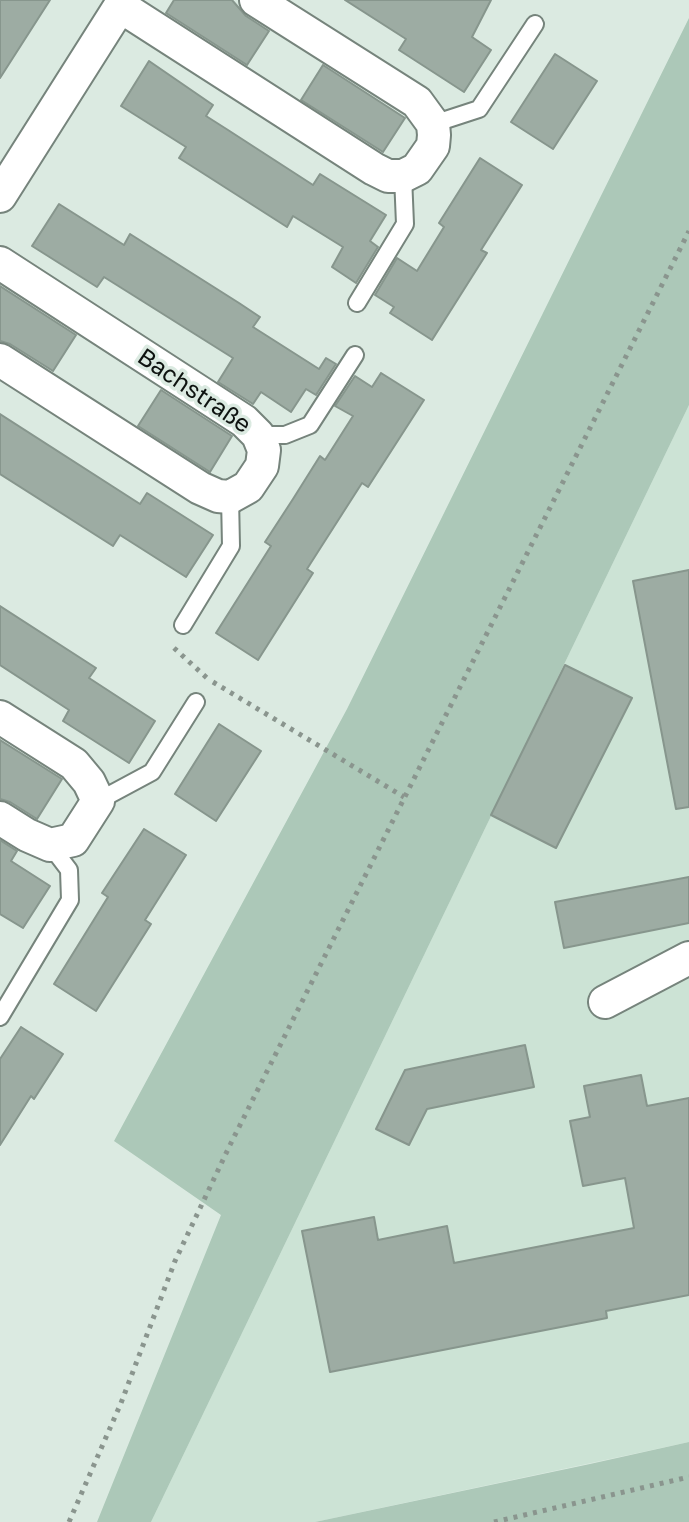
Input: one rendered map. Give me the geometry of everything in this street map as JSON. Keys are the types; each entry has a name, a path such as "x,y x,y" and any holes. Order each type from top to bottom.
{"street":[{"path":"0,196 122,3 374,169 388,176 403,176 417,169 433,146 433,124 417,102 256,0"},
{"name":"Bachstraße","path":"0,263 244,421 258,435 264,450 262,466 248,487 230,497"},
{"path":"0,360 200,488 218,496 230,497"},
{"path":"0,717 74,764 89,782 98,801 73,840 50,845 0,818"},
{"path":"605,1002 689,958"}],"lane":[{"path":"433,124 479,109 535,24"},
{"path":"357,303 405,224 403,176"},
{"path":"258,435 285,435 310,425 355,355"},
{"path":"183,625 231,546 230,497"},
{"path":"98,801 152,772 196,702"},
{"path":"0,1017 70,900 69,870 50,845"}],"path":[{"path":"69,1522 121,1403 181,1248 230,1145 689,231"},
{"path":"183,625 174,648 208,680 404,797"},
{"path":"196,702 208,680"},
{"path":"494,1522 689,1477"}],"shaded area":[{"path":"689,18 689,405 151,1522 97,1522 221,1215 114,1141 347,709"},
{"path":"689,405 689,1442 315,1522 151,1522"},
{"path":"689,1442 689,1522 315,1522 590,1464"}],"building":[{"path":"0,0 50,0 0,78"},
{"path":"174,0 232,0 246,16 269,31 247,65 166,13"},
{"path":"345,0 491,0 472,37 491,50 464,92 399,50 406,39"},
{"path":"555,54 597,81 553,149 511,122"},
{"path":"149,61 213,105 206,116 313,185 320,174 386,215 370,241 378,247 356,283 332,267 343,247 293,216 287,227 179,158 186,147 121,106"},
{"path":"323,65 405,118 383,152 301,100"},
{"path":"480,158 522,185 481,250 487,253 432,340 390,313 394,307 375,295 397,258 417,271 444,227 439,223"},
{"path":"59,204 124,245 130,234 239,303 260,317 253,327 319,369 326,358 336,364 316,395 306,389 291,412 261,392 253,404 218,382 233,358 104,277 97,287 32,246"},
{"path":"0,286 76,335 53,371 0,341"},
{"path":"381,373 424,400 368,487 362,483 321,547 307,569 313,573 258,660 216,633 271,546 265,542 320,456 325,460 353,416 335,406 355,376 372,387"},
{"path":"161,390 232,436 210,472 138,426"},
{"path":"0,414 140,504 147,493 213,535 186,577 120,535 113,546 0,474"},
{"path":"689,570 689,807 676,809 633,581"},
{"path":"0,606 96,668 89,678 155,721 129,763 63,721 69,710 0,665"},
{"path":"565,665 632,698 556,848 491,815"},
{"path":"219,724 261,751 216,821 175,794"},
{"path":"0,740 62,779 37,819 0,799"},
{"path":"144,829 186,855 145,920 151,924 96,1011 54,984 108,897 102,893"},
{"path":"0,840 17,851 11,861 50,886 23,928 0,914"},
{"path":"689,877 689,923 564,948 555,902"},
{"path":"21,1027 63,1054 34,1099 31,1096 0,1145 0,1059"},
{"path":"525,1045 534,1087 427,1109 409,1145 376,1129 405,1070"},
{"path":"641,1075 647,1106 689,1098 689,1295 606,1311 607,1318 330,1372 302,1231 374,1217 378,1240 447,1226 454,1263 634,1228 625,1178 583,1186 570,1121 590,1117 584,1086"}]}
